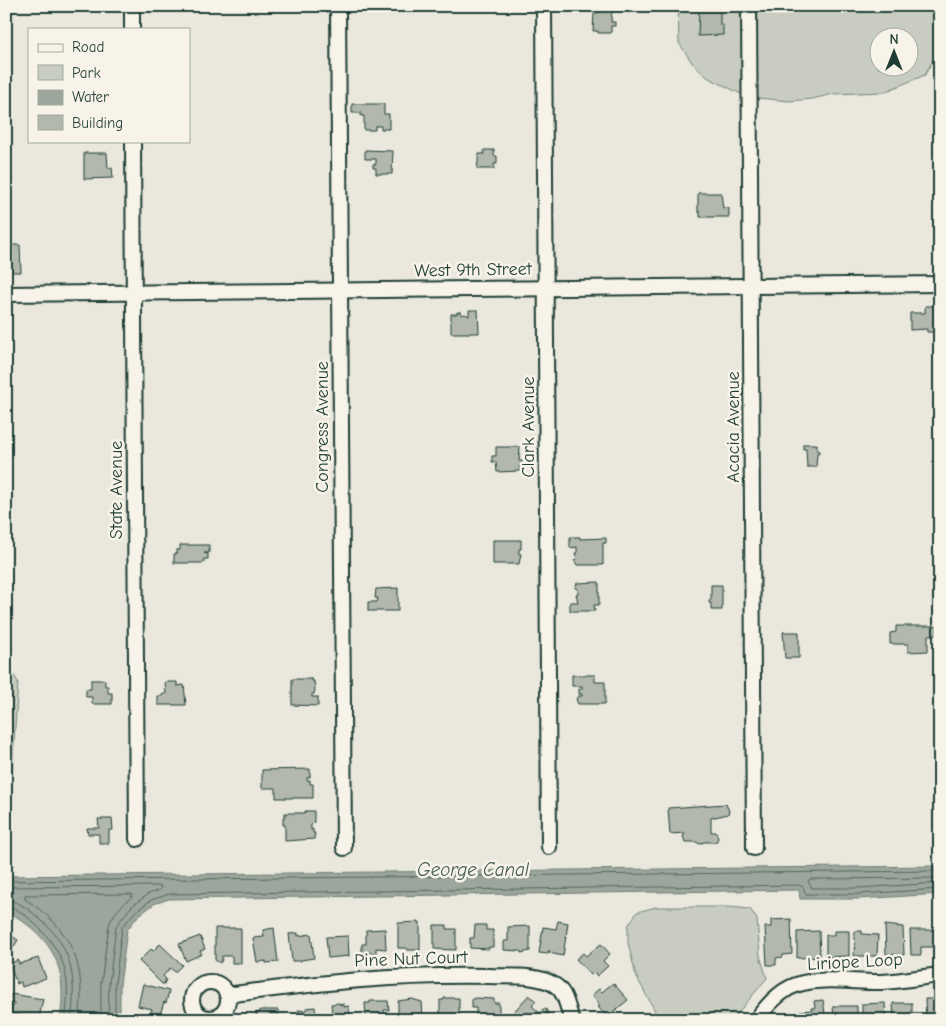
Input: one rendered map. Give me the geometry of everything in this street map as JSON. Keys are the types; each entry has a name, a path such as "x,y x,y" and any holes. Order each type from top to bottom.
{"street":[{"path":"132,6 132,28"},
{"name":"Congress Avenue","path":"338,6 344,848"},
{"name":"Clark Avenue","path":"544,6 549,847"},
{"name":"Acacia Avenue","path":"749,6 754,848"},
{"name":"State Avenue","path":"133,142 137,839"},
{"name":"West 9th Street","path":"6,294 940,284"},
{"name":"Pine Nut Court","path":"227,995 314,983 377,978 453,975 540,979 554,984 563,992 572,1020"},
{"name":"Liriope Loop","path":"756,1020 782,992 797,984 817,981 882,982 940,975"}],"green space":[{"path":"678,6 935,6 936,54 925,75 918,78 918,28 868,28 868,78 918,78 884,92 834,94 812,99 789,101 747,97 707,77 693,64 679,43"},
{"path":"6,663 18,682 12,773 6,787"},
{"path":"656,907 729,907 750,909 757,919 760,956 767,978 730,1020 655,1020 655,1011 636,976 628,943 628,926 637,912"}],"water":[{"path":"940,866 940,894 858,899 800,899 799,890 169,899 154,904 138,916 127,930 120,985 120,1020 60,1020 62,983 54,955 35,932 6,910 6,876"}],"building":[{"path":"607,8 611,8 612,11 611,22 615,22 615,26 611,26 611,33 593,31 594,13 607,11"},
{"path":"699,10 720,10 720,25 723,25 723,35 698,36"},
{"path":"352,104 384,104 384,114 389,114 389,129 381,129 381,126 375,126 375,130 364,130 364,116 361,116 361,113 352,113"},
{"path":"365,150 393,151 392,174 376,174 376,168 373,168 373,164 376,164 376,159 365,159"},
{"path":"484,150 494,150 494,156 497,156 497,164 494,164 494,169 477,169 479,154 484,154"},
{"path":"84,153 107,153 108,168 112,168 113,178 84,179"},
{"path":"698,193 721,193 723,208 729,208 729,217 700,217 700,212 698,212"},
{"path":"12,245 20,245 21,272 10,272 10,267 6,267 6,248 12,248"},
{"path":"925,306 935,306 936,329 934,329 934,332 927,332 927,329 910,330 910,313 925,313"},
{"path":"469,310 478,310 479,333 451,333 451,314 461,312 461,315 469,316"},
{"path":"803,444 817,444 819,454 817,454 816,467 807,467 806,449 803,449"},
{"path":"496,447 520,447 519,461 522,461 522,465 520,465 520,471 497,472 496,462 492,462 492,456 496,456"},
{"path":"570,537 580,537 580,539 606,538 606,543 603,543 603,565 577,565 574,560 577,559 575,553 577,553 577,547 570,548"},
{"path":"493,540 521,540 519,564 493,564"},
{"path":"180,545 209,545 209,553 204,553 208,554 208,559 204,559 204,563 174,563 174,554 176,554 176,550 180,550"},
{"path":"599,582 599,605 594,605 595,611 570,611 570,602 578,602 576,594 578,594 578,589 575,588 577,583"},
{"path":"711,585 722,585 722,610 711,610 709,600 711,600"},
{"path":"398,588 398,611 368,611 368,602 377,602 378,598 375,598 376,589"},
{"path":"896,626 937,626 937,635 928,635 928,651 908,652 908,644 890,644 890,633 896,632"},
{"path":"783,632 799,632 799,658 785,658"},
{"path":"572,675 595,675 595,682 605,682 605,704 578,704 576,699 578,696 582,696 582,694 579,694 579,689 582,689 582,686 572,686"},
{"path":"292,679 312,679 314,681 315,690 312,697 318,697 318,706 292,705"},
{"path":"91,680 105,680 105,686 108,686 108,693 112,693 112,704 92,704 92,697 86,697 86,689 91,689"},
{"path":"165,682 177,682 177,686 184,685 186,705 158,705 158,696 166,694"},
{"path":"310,769 310,777 307,780 310,780 310,784 313,784 313,798 276,798 276,788 262,788 262,770"},
{"path":"726,804 729,811 728,814 711,818 711,832 716,832 718,838 716,842 699,844 697,842 685,842 683,836 685,833 670,834 668,808"},
{"path":"305,811 314,811 314,822 311,825 311,830 313,829 313,833 315,833 314,839 285,841 283,817 285,817 285,813 305,813"},
{"path":"98,819 112,819 113,830 109,830 109,843 99,843 99,834 88,834 87,828 99,828"},
{"path":"791,919 792,954 776,958 776,965 767,965 765,927 771,927 771,920"},
{"path":"558,921 568,923 563,956 549,953 549,950 548,954 539,953 543,927 556,929"},
{"path":"420,922 420,950 398,948 398,923"},
{"path":"434,925 447,925 447,929 456,929 456,950 434,949"},
{"path":"475,925 486,925 486,930 493,930 493,947 489,947 489,949 470,948 470,938 474,938"},
{"path":"885,925 903,927 904,955 886,954"},
{"path":"530,926 530,951 521,953 521,951 504,950 504,941 508,941 508,927"},
{"path":"215,928 241,928 241,963 232,963 232,956 222,956 220,963 215,960"},
{"path":"274,928 278,962 257,962 253,938 264,937 263,930"},
{"path":"385,929 386,949 376,948 376,953 362,953 362,944 366,944 366,930"},
{"path":"910,930 935,930 936,947 921,947 921,955 911,955"},
{"path":"819,931 820,957 797,958 797,932"},
{"path":"834,931 849,931 849,956 826,957 826,935 834,935"},
{"path":"855,931 862,931 862,934 878,935 877,956 854,956"},
{"path":"6,932 18,940 6,959"},
{"path":"298,933 298,936 311,934 314,958 292,961 289,934"},
{"path":"200,936 205,949 200,951 202,954 186,961 179,944"},
{"path":"348,936 349,956 328,958 326,937"},
{"path":"160,944 182,965 175,972 170,968 163,976 166,979 164,984 139,961 151,949 153,951"},
{"path":"601,944 610,954 603,961 608,966 597,976 594,972 591,975 576,959 583,953 586,956"},
{"path":"38,958 46,978 22,987 21,982 17,984 9,964 18,960 19,964"},
{"path":"613,983 628,1000 607,1017 598,1007 600,1006 592,995 599,989 602,992"},
{"path":"143,984 169,991 160,1015 151,1013 152,1009 138,1006"},
{"path":"11,994 43,999 39,1018 11,1014 12,1006 15,1004 9,1003"},
{"path":"529,995 536,1001 532,1006 540,1013 543,1009 546,1009 548,1014 543,1020 512,1020 509,1017"},
{"path":"444,998 459,998 459,1020 440,1020 440,1000 444,1000"},
{"path":"412,999 422,1002 423,1020 403,1020 403,1014 398,1014 398,1001"},
{"path":"472,999 494,999 494,1003 499,1003 499,1017 481,1020 481,1017 476,1017 476,1008 472,1008"},
{"path":"925,999 940,999 940,1020 926,1020"},
{"path":"823,1000 826,1020 802,1020 800,1011 812,1010 811,1008 815,1008 814,1001"},
{"path":"370,1001 388,1001 389,1010 384,1010 384,1020 366,1020 365,1003 370,1003"},
{"path":"340,1003 340,1005 344,1004 344,1007 349,1006 350,1020 333,1020 331,1004"},
{"path":"885,1003 886,1020 862,1020 862,1004"},
{"path":"893,1003 912,1003 912,1020 894,1020"},
{"path":"833,1006 857,1006 857,1020 834,1020"},
{"path":"315,1007 317,1020 294,1020 294,1014 299,1014 298,1010 306,1011 306,1008"},
{"path":"260,1010 278,1010 279,1020 257,1020 256,1013 260,1012"}],"water label":[{"name":"George Canal","path":"473,870"}]}
